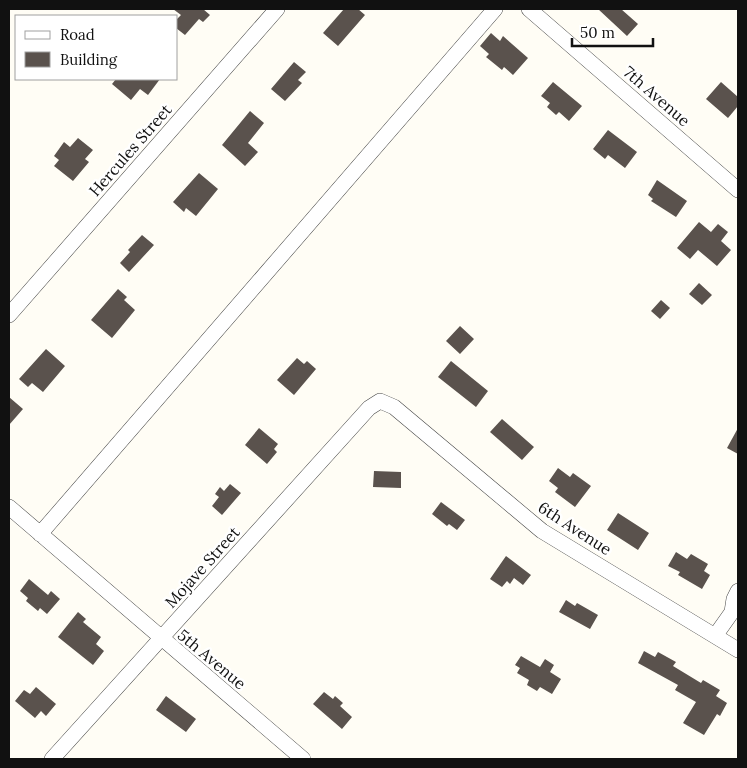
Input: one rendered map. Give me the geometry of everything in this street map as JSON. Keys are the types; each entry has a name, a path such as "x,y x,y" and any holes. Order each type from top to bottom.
{"street":[{"name":"Hercules Street","path":"9,315 278,9"},
{"path":"40,534 495,9"},
{"name":"7th Avenue","path":"529,9 738,190"},
{"name":"6th Avenue","path":"380,401 394,407 542,531 738,650"},
{"name":"Mojave Street","path":"52,759 370,408 380,401"},
{"name":"5th Avenue","path":"9,507 303,759"},
{"path":"715,636 735,612 734,599 738,592"}],"building":[{"path":"173,9 203,9 210,15 203,22 199,19 185,35 178,30 178,18 181,15"},
{"path":"344,9 358,9 365,15 338,46 323,33"},
{"path":"598,9 621,9 638,24 627,36"},
{"path":"491,33 500,41 503,36 528,58 513,75 504,67 502,70 486,57 489,54 480,46"},
{"path":"294,62 306,72 298,80 302,83 285,101 271,89"},
{"path":"115,80 159,80 148,95 140,89 131,100 112,84"},
{"path":"553,82 582,106 569,121 559,112 556,115 547,107 550,103 541,96"},
{"path":"721,82 738,97 738,106 728,118 706,99"},
{"path":"250,111 264,123 248,143 258,152 245,166 222,145"},
{"path":"608,130 637,152 625,168 608,155 605,159 593,149"},
{"path":"78,138 93,150 85,159 89,162 73,181 54,166 59,160 54,156 64,142 70,147"},
{"path":"199,173 218,189 196,216 186,208 184,212 173,202"},
{"path":"657,180 687,201 676,217 651,201 653,199 648,195"},
{"path":"699,222 711,232 718,224 728,232 721,241 731,250 717,266 698,250 690,259 677,248"},
{"path":"142,235 154,245 129,272 120,263 130,252 128,250"},
{"path":"699,283 712,295 702,305 689,294"},
{"path":"118,289 127,297 124,300 135,310 112,338 91,320"},
{"path":"661,300 670,308 660,319 651,311"},
{"path":"460,326 474,339 460,354 446,341"},
{"path":"46,349 65,366 43,392 32,383 28,387 19,379"},
{"path":"297,358 304,364 307,361 316,369 294,395 277,380"},
{"path":"451,361 488,391 476,407 438,377"},
{"path":"9,397 23,409 9,425"},
{"path":"502,419 534,447 522,460 490,432"},
{"path":"259,428 278,444 274,449 277,452 267,464 245,445"},
{"path":"738,428 738,454 727,448"},
{"path":"558,468 570,477 573,473 591,486 575,507 555,492 558,488 549,481"},
{"path":"374,471 401,472 401,488 373,487"},
{"path":"230,484 241,493 222,515 212,506 219,497 215,494 220,487 224,491"},
{"path":"441,502 465,520 457,530 449,524 447,526 432,514"},
{"path":"618,513 649,533 638,550 607,530"},
{"path":"676,552 687,559 691,554 708,564 704,571 710,575 702,589 678,575 680,572 668,566"},
{"path":"506,556 531,575 523,585 514,578 510,584 507,581 502,587 490,579"},
{"path":"29,579 48,595 51,591 60,599 47,614 40,608 38,611 26,601 28,598 20,591"},
{"path":"566,600 575,606 577,603 598,615 590,629 559,612"},
{"path":"78,612 86,619 83,622 101,637 96,644 104,651 93,665 58,637"},
{"path":"644,651 655,657 658,652 676,662 673,666 701,683 703,680 720,690 716,696 727,703 720,716 717,714 704,735 683,723 696,702 675,690 678,685 638,663"},
{"path":"521,656 540,667 545,659 554,665 550,672 561,679 552,694 540,687 537,691 527,685 529,680 517,673 520,668 515,665"},
{"path":"36,687 56,704 46,716 41,711 35,718 15,701 24,690 30,694"},
{"path":"324,692 333,699 335,696 343,703 340,706 352,717 342,729 313,704"},
{"path":"166,696 196,719 186,732 156,710"}]}
